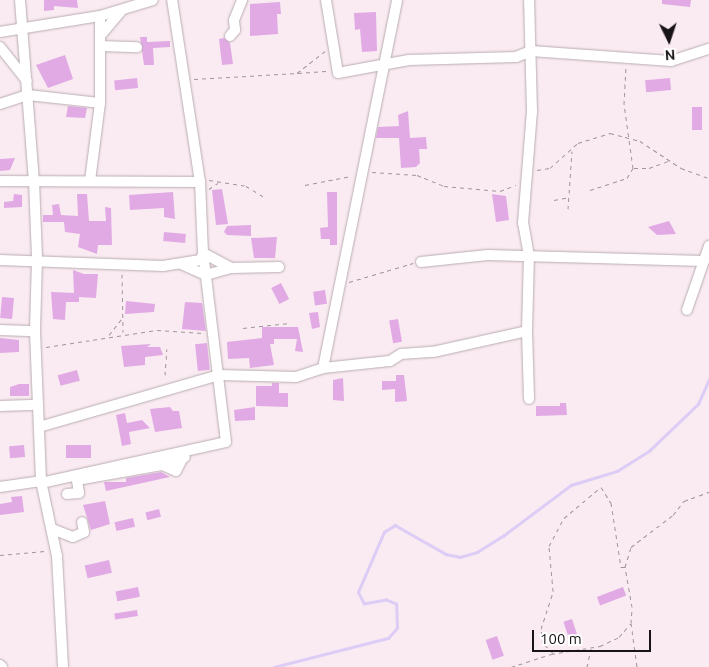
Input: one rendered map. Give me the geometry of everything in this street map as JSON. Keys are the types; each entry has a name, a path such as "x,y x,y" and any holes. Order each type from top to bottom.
{"street":[{"path":"20,0 24,31 34,180 37,259 35,331 41,481 56,549 63,667"},
{"path":"0,32 24,31 100,16 153,0"},
{"path":"0,487 41,481 226,442 203,253 200,179 172,0"},
{"path":"230,36 234,30 234,20 242,0"},
{"path":"326,0 338,73 384,66 408,60 516,58 531,51 671,61 709,49"},
{"path":"323,368 396,0"},
{"path":"529,0 532,112 523,223 529,256 529,399"},
{"path":"100,41 123,9"},
{"path":"90,181 100,103 100,16"},
{"path":"100,41 137,48"},
{"path":"0,47 27,81"},
{"path":"0,104 28,95 100,103"},
{"path":"0,181 200,179"},
{"path":"688,310 709,246"},
{"path":"0,260 37,259 122,262 163,266 201,260 203,253"},
{"path":"203,253 231,268"},
{"path":"421,262 488,255 704,261"},
{"path":"180,263 206,275 231,268 279,267"},
{"path":"0,330 35,331"},
{"path":"39,427 219,375 296,377 323,368 390,361 401,354 433,352 528,331"},
{"path":"0,406 38,405"},
{"path":"67,494 79,493 77,480 162,465 206,446"},
{"path":"52,529 73,537 84,532 82,522"}],"path":[{"path":"297,73 333,44"},
{"path":"590,190 627,178 633,168 631,141 624,104 626,59"},
{"path":"184,79 337,70"},
{"path":"306,184 330,182 362,171 417,175 444,186 500,191 527,176 550,168 578,143 610,133 622,135 631,141 640,140 664,158 672,160 681,168 709,178"},
{"path":"568,209 572,150"},
{"path":"633,168 649,168 672,160"},
{"path":"200,179 246,186 264,197"},
{"path":"554,200 569,197"},
{"path":"122,262 123,333"},
{"path":"340,285 401,265 421,262"},
{"path":"108,336 123,317"},
{"path":"243,328 290,322"},
{"path":"36,348 123,333 171,329 214,332"},
{"path":"165,375 167,349"},
{"path":"553,654 543,643 541,629 553,591 548,546 564,518 601,487 611,502 621,567 625,567"},
{"path":"637,667 631,623 632,606 625,567 630,547 673,515 678,505 691,496 709,492"},
{"path":"0,555 56,549"},
{"path":"511,667 553,654 592,647 619,638 631,623"},
{"path":"587,667 592,647"}],"building":[{"path":"44,0 77,0 78,8 54,6 54,10 44,11"},
{"path":"662,0 691,0 690,7 662,4"},
{"path":"280,2 281,14 277,14 278,34 250,36 250,4"},
{"path":"376,12 377,51 362,52 360,29 355,30 354,13"},
{"path":"140,37 147,37 147,42 170,41 170,47 153,48 154,65 144,65"},
{"path":"224,38 230,43 233,64 222,65 219,39"},
{"path":"65,55 73,79 48,88 36,65"},
{"path":"137,78 138,88 115,90 114,80"},
{"path":"670,78 671,90 646,92 645,80"},
{"path":"68,106 87,108 85,118 66,117"},
{"path":"692,107 702,107 702,130 692,130"},
{"path":"408,111 410,138 426,137 427,149 419,149 420,163 416,167 401,168 399,138 376,138 378,127 399,126 398,115"},
{"path":"15,158 10,170 0,171 0,159"},
{"path":"222,189 228,224 216,225 212,190"},
{"path":"173,192 175,219 164,217 164,208 130,210 129,195"},
{"path":"327,192 337,192 337,245 330,245 330,239 321,239 320,228 328,227"},
{"path":"14,194 22,195 22,207 4,208 4,202 13,201"},
{"path":"77,194 87,194 89,221 106,221 105,207 111,208 112,245 98,245 97,254 78,247 80,234 65,232 64,222 43,222 43,215 53,215 52,205 59,204 61,215 78,216"},
{"path":"492,194 506,196 509,220 496,222"},
{"path":"669,221 676,234 657,235 648,227"},
{"path":"251,225 251,236 227,235 224,232 227,226"},
{"path":"164,232 186,234 185,243 163,241"},
{"path":"277,237 275,258 254,258 251,238"},
{"path":"73,270 84,274 98,274 96,298 79,297 79,302 66,302 65,320 53,319 51,292 74,293"},
{"path":"281,283 289,299 279,304 271,288"},
{"path":"325,290 327,304 315,306 313,292"},
{"path":"2,297 14,298 12,319 0,318"},
{"path":"126,301 155,304 154,312 125,314"},
{"path":"185,302 202,303 206,331 182,329"},
{"path":"318,312 320,327 312,329 309,313"},
{"path":"398,319 402,342 393,343 389,321"},
{"path":"262,327 298,327 303,352 295,351 297,339 274,339 274,344 270,344 274,365 250,368 249,358 228,359 227,342 262,338"},
{"path":"0,338 19,340 19,352 0,353"},
{"path":"207,343 210,370 198,371 195,344"},
{"path":"151,344 147,347 160,347 163,355 145,357 145,365 124,367 121,346"},
{"path":"77,370 80,381 61,386 58,375"},
{"path":"396,375 404,375 407,401 395,402 395,389 382,390 382,381 396,381"},
{"path":"343,378 344,401 333,400 333,380"},
{"path":"272,383 279,383 279,393 288,393 288,407 256,406 256,386 272,386"},
{"path":"19,384 29,384 29,396 10,396 10,387"},
{"path":"560,403 566,403 567,415 536,416 536,406 560,406"},
{"path":"170,407 173,411 179,411 182,428 155,432 150,409"},
{"path":"255,407 255,420 235,421 234,410"},
{"path":"125,413 127,423 142,420 150,428 129,432 131,444 122,446 116,415"},
{"path":"24,445 25,457 10,458 9,446"},
{"path":"66,445 91,445 91,458 66,458"},
{"path":"161,472 170,477 106,491 104,482 126,482 126,478"},
{"path":"22,496 24,512 0,515 0,504 12,502 11,497"},
{"path":"105,501 110,524 91,530 83,505"},
{"path":"159,509 161,517 147,520 145,512"},
{"path":"133,518 135,527 117,531 114,522"},
{"path":"109,560 112,573 88,578 85,566"},
{"path":"138,587 140,597 117,601 115,591"},
{"path":"623,587 626,595 600,605 597,597"},
{"path":"137,610 138,616 115,620 114,614"},
{"path":"572,619 578,637 569,640 563,622"},
{"path":"497,636 504,656 492,660 486,640"}],"waterway":[{"path":"274,667 388,638 397,628 396,604 386,600 364,604 358,592 384,532 395,525 446,554 460,557 477,552 503,536 571,485 617,471 649,451 698,404 709,379"}]}
